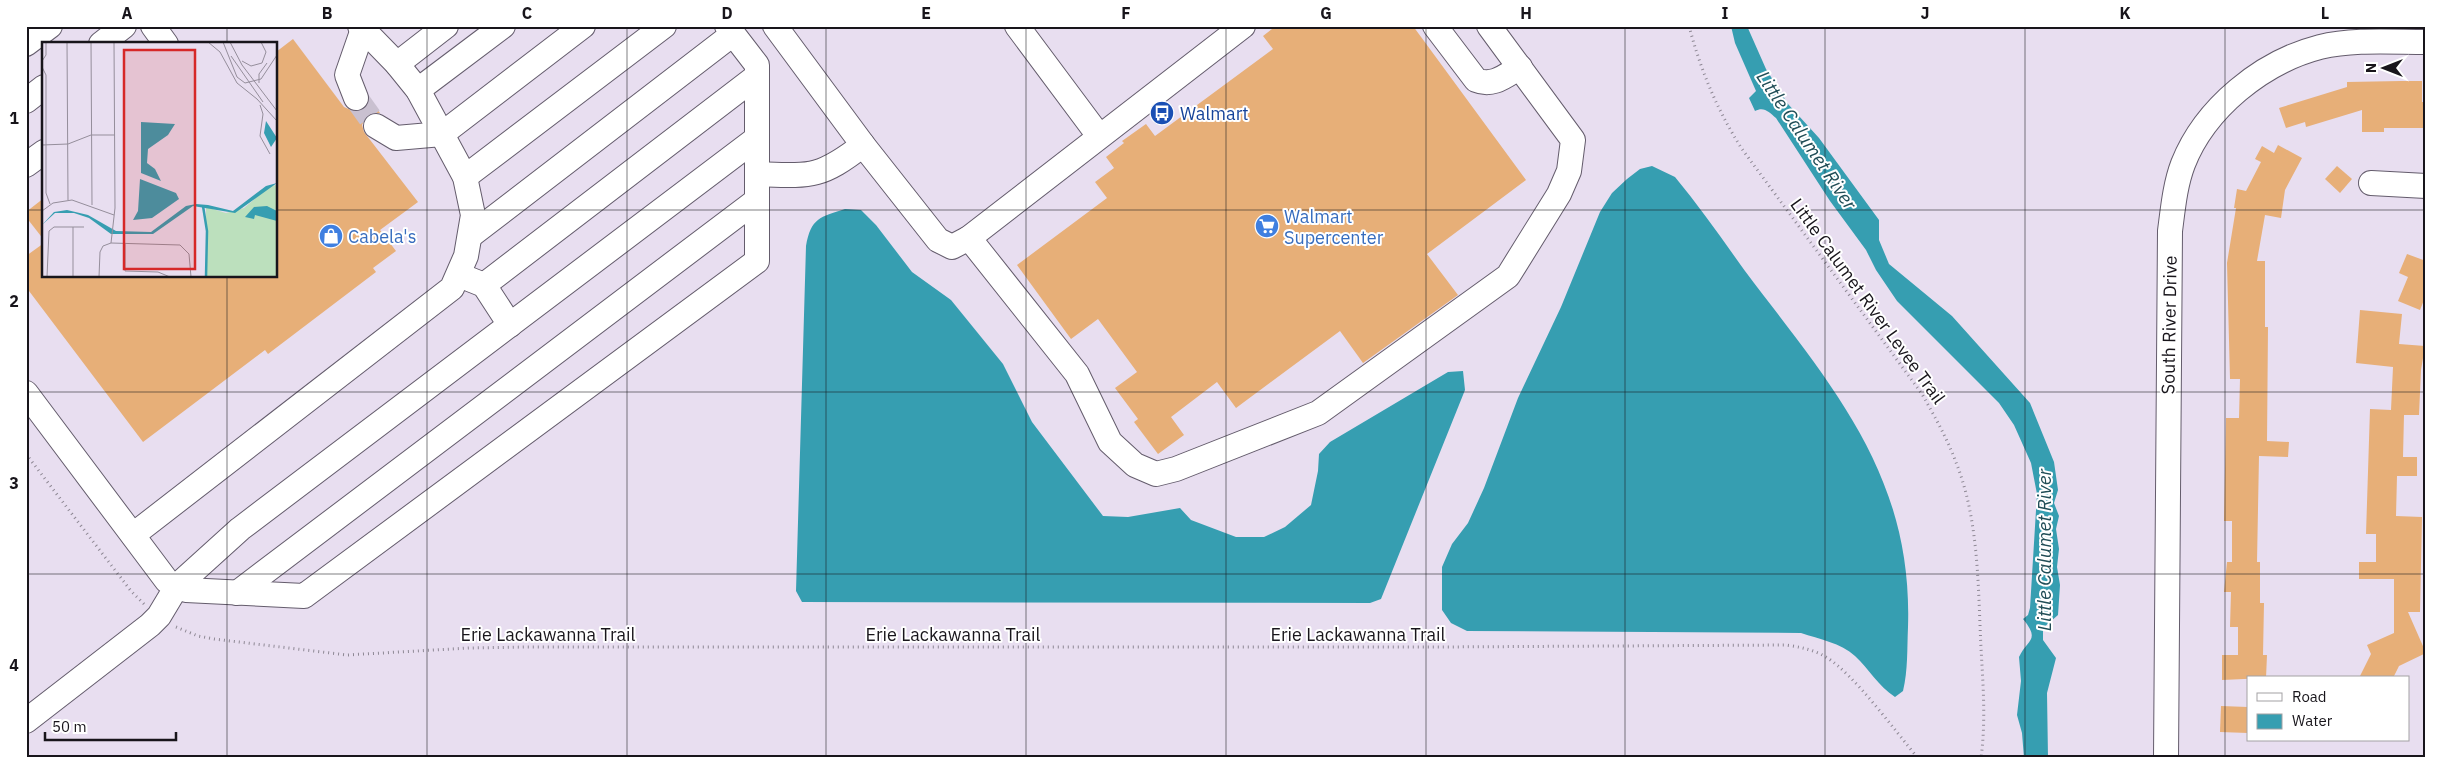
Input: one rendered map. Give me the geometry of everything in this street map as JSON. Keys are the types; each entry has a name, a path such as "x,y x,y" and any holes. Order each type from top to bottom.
{"street":[{"path":"26,44 50,26"},
{"path":"104,42 124,26"},
{"path":"153,26 165,42"},
{"path":"397,64 446,26"},
{"path":"418,90 502,26"},
{"path":"376,126 396,138 442,134 583,26"},
{"path":"465,177 664,26"},
{"path":"775,26 863,146 938,240 952,247 969,238 1243,26"},
{"path":"1017,26 1099,136"},
{"path":"1434,26 1476,80 1485,84 1496,82 1520,67"},
{"path":"969,238 1076,374 1110,442 1136,465 1156,474 1176,469 1318,414 1508,276 1559,194 1569,171 1573,140 1489,26"},
{"path":"133,536 452,288 466,256 474,215 465,177 418,90 363,27 346,75 356,98"},
{"path":"26,392 166,581 186,590 304,596 757,261 757,65 730,30 470,236"},
{"name":"South River Drive","path":"2166,758 2170,231 2175,195 2183,164 2194,141 2211,116 2258,76 2287,57 2321,47 2353,43 2415,42"},
{"path":"484,285 757,76"},
{"path":"26,101 42,89"},
{"path":"26,721 159,616 177,586 240,529 757,138"},
{"path":"757,174 803,175 826,171 863,146"},
{"path":"26,165 42,153"},
{"path":"2371,183 2426,186"},
{"path":"237,593 757,200"},
{"path":"458,276 484,285 510,325"}],"path":[{"name":"Little Calumet River Levee Trail","path":"1688,26 1710,93 1726,124 1748,157 1922,394 1940,425 1958,466 1974,539 1977,572 1984,711 1981,758"},
{"name":"Erie Lackawanna Trail","path":"26,454 131,591 159,616 183,631 198,636 347,655 478,648 1439,648 1786,645 1807,649 1829,659 1857,686 1918,758"}],"water":[{"name":"Little Calumet River","path":"1731,26 1747,26 1766,69 1788,104 1819,138 1879,220 1879,240 1889,264 1952,316 2030,403 2054,462 2058,490 2054,503 2059,516 2056,529 2059,549 2057,567 2060,585 2058,615 2043,628 2043,640 2056,658 2047,693 2048,758 2024,758 2022,733 2017,715 2021,681 2019,657 2032,636 2023,619 2028,615 2030,608 2037,494 2031,463 2014,425 1999,403 1897,301 1876,270 1866,250 1830,201 1776,118 1764,109 1755,111 1749,98 1756,91 1735,43"},
{"path":"1652,166 1675,177 1807,353 1836,393 1861,434 1881,477 1897,523 1906,572 1907,667 1903,691 1895,697 1884,688 1855,656 1830,642 1801,633 1467,631 1451,623 1442,610 1442,567 1452,544 1468,523 1484,488 1518,398 1561,307 1600,212 1612,193 1627,179 1640,169"},
{"path":"845,209 861,210 876,225 912,272 951,300 1003,364 1032,422 1103,516 1128,517 1180,508 1191,520 1236,537 1264,537 1285,527 1311,505 1318,471 1319,454 1330,442 1448,372 1463,371 1465,390 1381,599 1370,603 802,602 796,591 806,246 811,230 818,220"}],"building":[{"name":"Walmart Supercenter","path":"1276,26 1413,26 1526,180 1427,254 1458,295 1363,363 1340,331 1236,408 1217,382 1171,417 1184,435 1158,454 1134,422 1138,419 1115,388 1137,372 1098,319 1071,339 1017,265 1107,198 1095,182 1114,168 1106,157 1124,143 1122,141 1146,124 1155,136 1273,49 1263,36"},
{"name":"Cabela's","path":"293,39 344,107 353,111 361,111 367,106 370,99 380,113 370,114 365,119 362,125 364,132 418,202 380,230 396,251 373,268 376,272 268,354 265,350 143,442 26,287 26,256 42,244 42,278 278,278 278,50"},
{"path":"2422,81 2422,102 2426,102 2426,128 2384,128 2384,132 2362,132 2362,110 2306,127 2305,122 2286,128 2279,108 2347,87 2347,82"},
{"path":"2278,145 2302,158 2285,190 2281,218 2265,215 2257,261 2265,261 2265,327 2268,327 2267,441 2289,442 2288,457 2259,456 2257,562 2260,562 2260,603 2264,603 2263,655 2267,655 2266,676 2247,676 2247,679 2222,680 2222,655 2238,655 2238,627 2230,627 2231,592 2224,592 2227,562 2232,562 2232,521 2224,521 2226,418 2239,418 2240,379 2230,379 2227,263 2236,208 2234,208 2237,189 2246,191 2261,162 2255,159 2262,146 2274,153"},
{"path":"2337,166 2352,179 2340,193 2325,179"},
{"path":"42,200 42,237 26,217 26,212"},
{"path":"2407,254 2426,261 2426,295 2420,310 2398,301 2408,277 2399,273"},
{"path":"2360,310 2402,314 2399,344 2425,346 2421,370 2419,415 2404,415 2403,457 2417,457 2417,476 2397,476 2396,516 2422,517 2420,612 2408,612 2426,653 2399,666 2394,676 2360,676 2371,654 2367,645 2394,633 2394,579 2359,579 2359,562 2376,562 2376,534 2366,534 2370,409 2391,410 2393,367 2356,363"},
{"path":"2221,706 2247,707 2247,733 2220,732"}],"tunnel":[{"path":"356,98 376,126"}],"place":[{"name":"Walmart","path":"1162,113"},
{"name":"Walmart Supercenter","path":"1267,226"},
{"name":"Cabela's","path":"331,236"}]}
